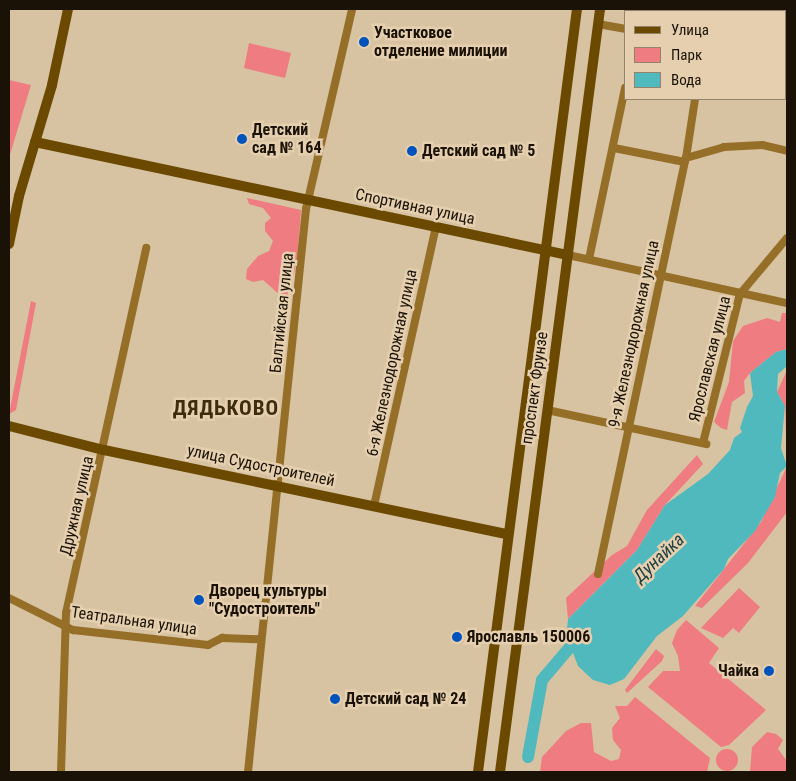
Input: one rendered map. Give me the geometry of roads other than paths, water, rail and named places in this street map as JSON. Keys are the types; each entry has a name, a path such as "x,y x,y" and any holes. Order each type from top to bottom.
{"main road":[{"path":"9,244 35,142 52,85 68,9"},
{"name":"проспект Фрунзе","path":"478,772 507,534 577,9"},
{"name":"проспект Фрунзе","path":"500,772 600,9"},
{"name":"Спортивная улица","path":"35,142 568,255"},
{"name":"улица Судостроителей","path":"9,426 104,450 507,534"}],"street":[{"name":"Балтийская улица","path":"248,772 260,639 309,201 352,9"},
{"path":"598,24 624,29"},
{"path":"589,259 624,93"},
{"name":"9-я Железнодорожная улица","path":"598,574 685,160 695,100"},
{"path":"614,148 685,160 724,147 762,145 787,151"},
{"name":"6-я Железнодорожная улица","path":"374,506 436,226"},
{"name":"Ярославская улица","path":"628,429 706,444 740,294 787,238"},
{"name":"Дружная улица","path":"61,772 66,626 146,248"},
{"name":"Спортивная улица","path":"568,255 787,303"},
{"path":"547,410 628,429"},
{"name":"Театральная улица","path":"9,598 66,626 208,645 222,638 260,639"}],"water":[{"path":"787,349 787,366 778,374 777,392 785,406 781,448 787,466 780,473 775,497 755,531 728,559 724,569 683,616 657,636 624,679 610,685 593,680 578,666 573,653 565,651 568,619 637,550 665,505 708,474 730,450 734,438 742,432 740,428 753,396 750,373 776,352"}],"waterway":[{"name":"Дунайка","path":"528,757 542,680 576,640"}],"place":[{"name":"Участковое отделение милиции","path":"364,42"},
{"name":"Детский сад № 164","path":"242,139"},
{"name":"Детский сад № 5","path":"412,151"},
{"name":"Дворец культуры \"Судостроитель\"","path":"199,600"},
{"name":"Ярославль 150006","path":"457,637"},
{"name":"Чайка","path":"769,671"},
{"name":"Детский сад № 24","path":"335,699"}],"district":[{"name":"ДЯДЬКОВО","path":"226,408"}]}
